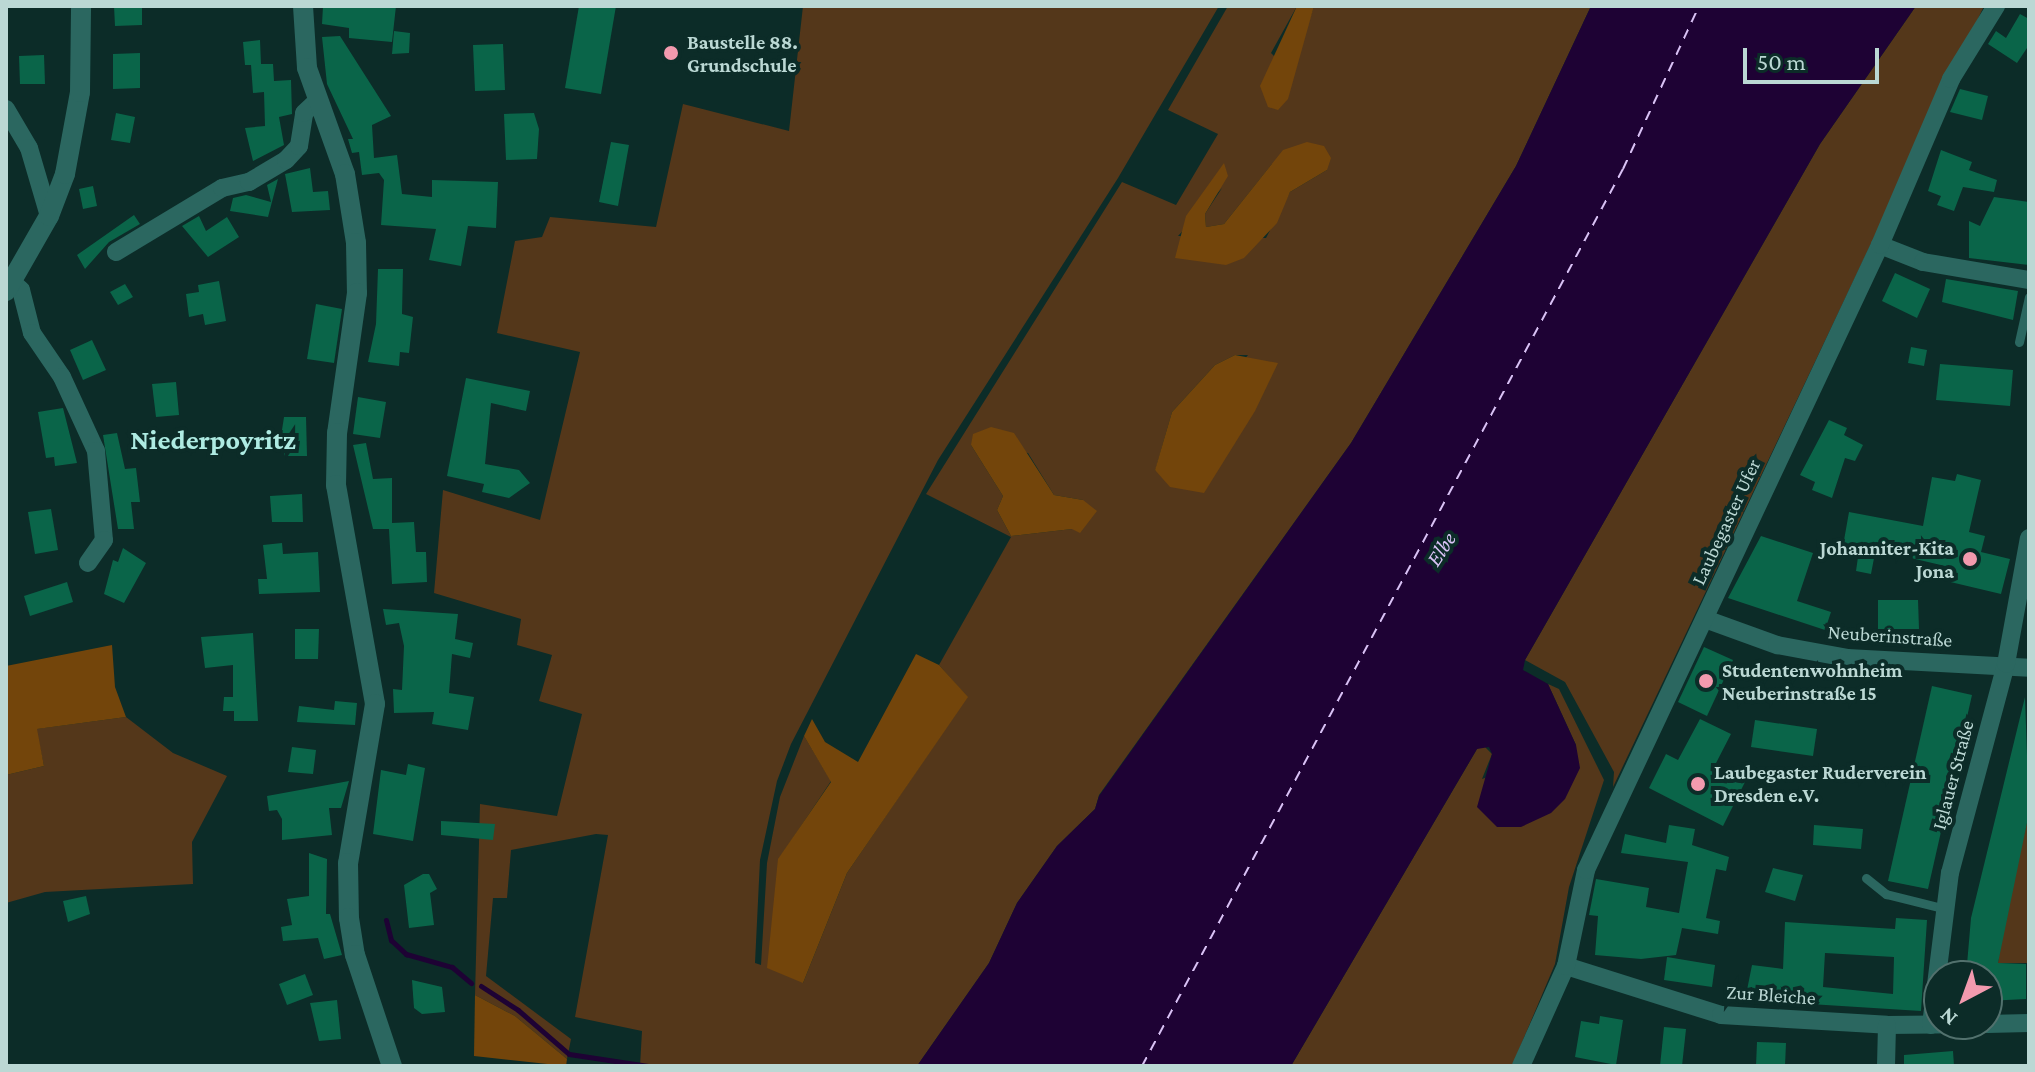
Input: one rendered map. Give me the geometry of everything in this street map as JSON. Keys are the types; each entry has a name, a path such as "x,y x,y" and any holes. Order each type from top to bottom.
{"main road":[{"path":"9,286 49,216 76,134 81,6"},
{"path":"303,6 305,59 345,174 356,243 357,293 337,433 336,485 375,704 348,863 349,918 355,955 392,1066"}],"street":[{"name":"Laubegaster Ufer","path":"1521,1066 1566,966 1586,870 1880,245 1951,79 1996,6"},
{"path":"116,252 222,188 249,182 286,160 299,146 304,113 318,100"},
{"path":"6,109 29,148 49,216"},
{"path":"1880,245 1951,267 2029,280"},
{"path":"9,286 21,290 32,333 62,377 96,451 104,540 88,563"},
{"name":"Iglauer Straße","path":"1939,960 1946,909 2006,664 2029,538"},
{"name":"Neuberinstraße","path":"1705,619 1777,645 1847,658 2006,664 2029,668"},
{"name":"Zur Bleiche","path":"1566,966 1721,1015 1923,1025"},
{"path":"2003,1024 2029,1023"},
{"path":"1886,1066 1887,1025"}],"lane":[{"path":"2019,342 2029,297"},
{"path":"1866,878 1886,894 1946,909"}],"shaded area":[{"path":"803,6 1219,6 1118,178 938,460 791,744 777,781 760,860 755,963 761,965 767,863 780,797 804,736 831,781 779,859 803,983 847,873 967,697 939,665 1011,537 926,494 1122,182 1176,205 1218,134 1168,110 1228,6 1297,6 1271,53 1292,74 1314,6 1591,6 1516,166 1351,443 1099,795 1095,809 1057,846 1017,903 989,963 917,1066 640,1066 642,1031 575,1017 608,835 596,834 511,850 507,898 493,898 486,976 571,1039 567,1059 515,1016 475,995 480,804 557,816 582,714 539,701 552,655 517,645 521,619 434,593 443,490 540,520 580,352 497,333 515,241 542,237 550,217 656,227 683,104 789,131","holes":["1272,164 1327,170 1290,192 1266,238 1178,236 1222,188 1205,214 1206,227 1224,224","1235,355 1248,355 1155,471 1172,412 1215,365","971,445 1028,453 1054,495 1083,500 1072,529 1011,536 997,510 1003,496"]},
{"path":"1297,6 1314,6 1288,99 1278,110 1268,107 1260,86"},
{"path":"1916,6 1984,6 1613,787 1614,772 1565,682 1525,660 1820,144"},
{"path":"1307,142 1324,146 1331,158 1327,170 1290,192 1277,223 1244,258 1226,265 1175,258 1186,216 1224,163 1228,176 1205,214 1206,227 1224,224 1283,150"},
{"path":"1235,355 1278,363 1255,411 1204,493 1170,487 1155,470 1172,412 1215,365"},
{"path":"991,427 1014,433 1054,495 1083,500 1097,511 1080,533 1072,529 1011,536 997,510 1003,496 971,445 973,434"},
{"path":"112,645 115,687 126,717 37,729 44,766 6,775 6,666"},
{"path":"916,654 939,665 968,697 847,873 803,983 767,968 778,859 831,782 804,736 812,719 825,742 858,762"},
{"path":"1548,684 1559,689 1604,780 1569,887 1555,964 1512,1066 1291,1066 1477,749 1483,745 1492,754 1482,779 1576,745"},
{"path":"126,717 173,753 227,776 192,842 193,884 45,892 6,903 6,775 44,766 36,729"},
{"path":"2029,813 2029,963 2003,963 2003,960 1998,960 2003,925"},
{"path":"475,995 515,1016 567,1059 566,1066 474,1056"}],"water":[{"name":"Elbe","path":"1591,6 1916,6 1820,144 1525,660 1523,670 1548,684 1576,745 1580,768 1565,799 1551,813 1521,827 1497,827 1477,807 1492,754 1489,747 1477,749 1291,1066 917,1066 989,963 1017,903 1057,846 1095,809 1099,796 1351,443 1516,166"}],"building":[{"path":"114,6 142,6 142,25 115,26"},
{"path":"323,6 396,6 392,42 349,38 349,28 322,24"},
{"path":"579,6 616,6 601,94 565,88"},
{"path":"2020,14 2029,19 2029,45 2017,63 1988,44 1996,31 2006,38"},
{"path":"394,31 410,33 409,53 392,54"},
{"path":"340,36 391,116 372,125 374,158 397,155 402,194 432,197 432,180 498,182 496,228 468,226 461,266 429,260 436,229 381,225 384,180 379,173 362,175 359,152 352,153 348,139 353,139 327,84 322,37"},
{"path":"260,40 261,64 273,64 274,81 291,80 292,114 279,117 284,145 253,161 245,128 265,126 264,92 253,93 251,65 245,65 243,42"},
{"path":"503,44 505,90 475,91 473,45"},
{"path":"140,53 140,88 113,89 113,54"},
{"path":"44,55 45,84 20,84 19,56"},
{"path":"1960,89 1988,96 1982,120 1950,112"},
{"path":"116,113 135,117 130,143 111,140"},
{"path":"534,113 539,129 537,159 506,160 504,114"},
{"path":"611,142 629,145 618,206 599,202"},
{"path":"1941,150 1972,162 1969,170 1997,180 1994,192 1963,187 1954,211 1937,205 1941,196 1928,191"},
{"path":"310,168 313,192 328,191 330,210 292,212 285,174"},
{"path":"278,179 268,217 230,211 233,198 246,195 271,202 267,185"},
{"path":"93,186 97,206 83,209 79,189"},
{"path":"1994,197 2029,202 2029,265 1969,258 1969,221 1980,226"},
{"path":"134,215 140,224 109,242 85,269 77,255"},
{"path":"199,216 206,231 227,217 239,237 208,257 182,226"},
{"path":"378,269 403,269 402,314 413,317 409,353 400,352 399,366 368,362 376,324"},
{"path":"1895,273 1930,289 1917,318 1882,301"},
{"path":"1946,279 2018,291 2013,320 1942,302"},
{"path":"219,281 226,321 205,325 203,314 189,317 186,294 199,292 198,285"},
{"path":"125,284 133,297 118,305 110,292"},
{"path":"316,304 342,309 334,363 307,359"},
{"path":"92,340 106,370 83,380 70,350"},
{"path":"1911,347 1927,350 1924,366 1908,363"},
{"path":"1940,364 2013,370 2010,406 1936,400"},
{"path":"466,378 530,391 526,411 491,403 485,464 519,470 530,483 509,498 482,492 484,484 447,476"},
{"path":"176,382 179,415 156,417 152,384"},
{"path":"358,397 386,402 380,438 353,434"},
{"path":"63,408 77,463 55,466 54,457 46,458 38,412"},
{"path":"284,417 306,417 307,456 285,456 280,443"},
{"path":"1829,420 1847,428 1844,435 1863,445 1855,461 1845,458 1832,498 1812,490 1815,482 1800,475"},
{"path":"117,433 125,469 136,468 140,502 131,502 134,529 118,529 103,435"},
{"path":"366,443 373,479 392,478 392,523 414,522 416,552 426,552 427,582 392,584 389,529 373,529 353,445"},
{"path":"1957,474 1981,480 1969,532 1985,536 1981,552 2010,559 2001,594 1942,580 1945,566 1911,558 1875,553 1871,574 1856,571 1859,550 1843,546 1849,512 1923,526 1932,477 1955,481"},
{"path":"302,494 303,522 272,522 270,496"},
{"path":"51,509 58,550 35,554 28,512"},
{"path":"1761,536 1813,553 1797,601 1831,612 1825,630 1728,598"},
{"path":"282,543 283,554 318,552 320,592 259,594 258,579 267,579 263,545"},
{"path":"123,548 146,563 124,603 104,594 113,560 118,562"},
{"path":"67,582 73,602 30,616 24,596"},
{"path":"1878,600 1918,600 1919,629 1878,629"},
{"path":"383,609 458,614 455,639 473,643 470,658 452,654 449,693 474,697 468,730 432,724 434,712 394,713 393,689 402,690 404,646 399,623 386,625"},
{"path":"295,629 319,629 318,659 295,659"},
{"path":"253,633 258,721 234,721 234,711 223,711 224,697 233,697 233,665 205,668 201,637"},
{"name":"Studentenwohnheim Neuberinstraße 15","path":"1704,647 1733,660 1707,716 1678,702"},
{"path":"1932,686 1972,695 1928,889 1888,881"},
{"path":"2025,697 2029,813 1999,960 1967,960 1971,918"},
{"path":"335,701 357,703 355,725 297,722 299,706 334,710"},
{"name":"Laubegaster Ruderverein Dresden e.V.","path":"1700,719 1731,734 1715,765 1746,780 1723,826 1649,788 1666,754 1678,760"},
{"path":"1755,720 1817,729 1813,756 1751,747"},
{"path":"292,747 316,750 313,774 288,772"},
{"path":"408,764 425,768 413,841 373,834 381,770 406,775"},
{"path":"349,781 341,808 329,808 332,835 282,840 282,819 277,810 269,811 267,796"},
{"path":"441,821 495,824 493,840 441,835"},
{"path":"1669,825 1695,829 1692,845 1729,857 1726,871 1716,869 1706,918 1720,921 1718,934 1682,928 1676,955 1641,959 1595,955 1598,916 1589,915 1596,879 1649,888 1646,907 1679,913 1688,862 1621,853 1625,834 1666,843"},
{"path":"1814,825 1863,829 1861,849 1813,845"},
{"path":"309,853 327,859 326,914 330,914 342,955 324,959 318,938 283,941 281,927 292,925 287,899 309,896"},
{"path":"1773,868 1803,875 1795,901 1765,892"},
{"path":"423,874 429,874 437,889 430,893 434,925 409,928 404,885"},
{"path":"86,896 90,914 68,922 63,901"},
{"path":"1896,918 1927,920 1921,1011 1745,1000 1752,965 1783,969 1785,922 1895,929","holes":["1825,953 1894,957 1893,994 1823,987"]},
{"path":"1667,957 1715,965 1712,987 1664,980"},
{"path":"2003,963 2026,964 2026,999 2003,1000"},
{"path":"305,974 313,995 287,1005 279,984"},
{"path":"412,980 442,987 445,1012 422,1014 414,1008"},
{"path":"337,1000 341,1039 319,1041 310,1003"},
{"path":"1600,1016 1623,1020 1616,1065 1575,1057 1581,1021 1599,1024"},
{"path":"1664,1027 1686,1029 1682,1066 1660,1066"},
{"path":"1757,1042 1786,1043 1785,1066 1756,1066"},
{"path":"1953,1051 1954,1066 1904,1066 1904,1055"}],"waterway":[{"path":"386,920 391,940 406,954 452,967 471,983"},
{"path":"481,986 518,1010 569,1054 648,1066"}],"ferry route":[{"path":"1142,1066 1623,169 1699,6"}],"place":[{"name":"Baustelle 88. Grundschule","path":"671,53"},
{"name":"Johanniter-Kita Jona","path":"1970,559"},
{"name":"Studentenwohnheim Neuberinstraße 15","path":"1706,681"},
{"name":"Laubegaster Ruderverein Dresden e.V.","path":"1698,784"}],"district":[{"name":"Niederpoyritz","path":"213,440"}]}
